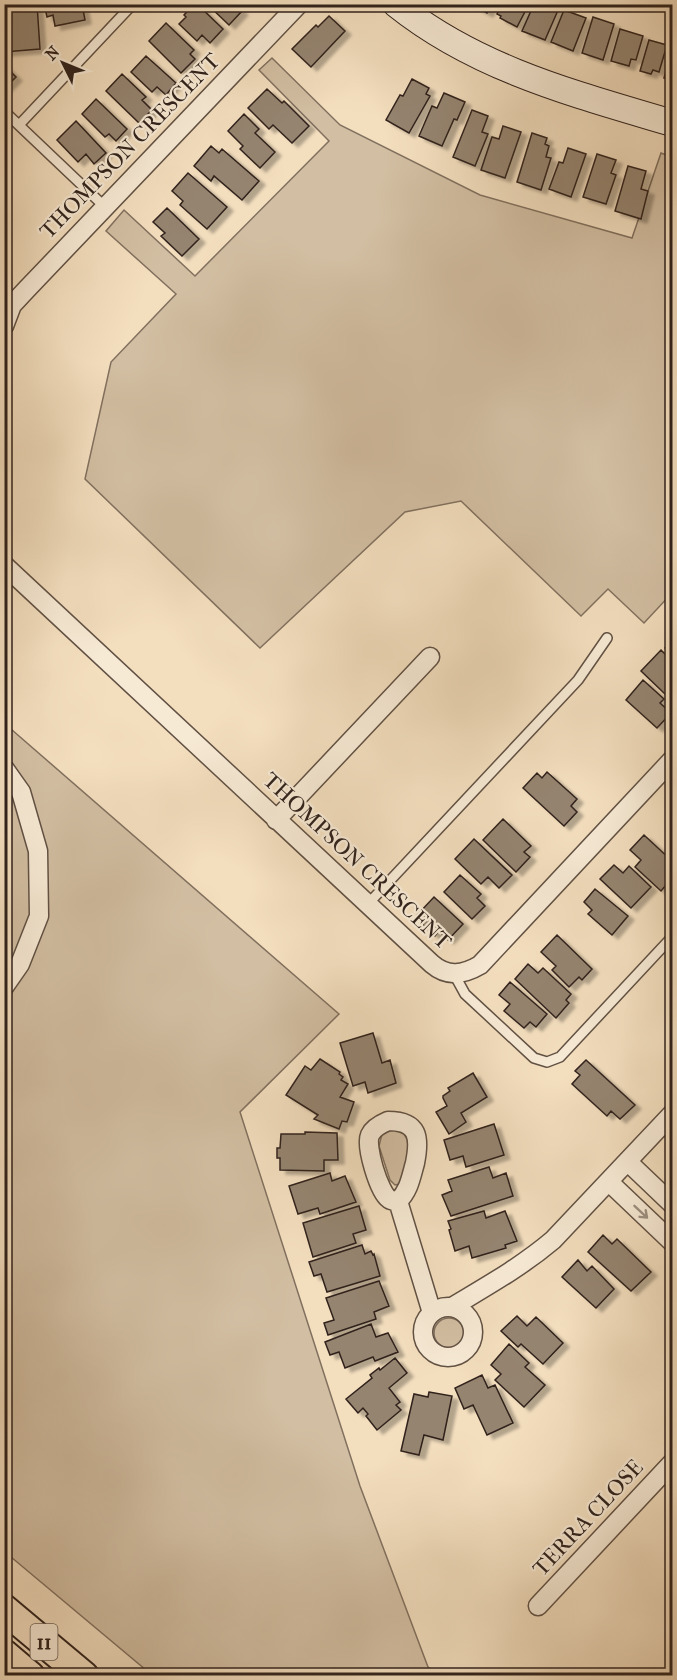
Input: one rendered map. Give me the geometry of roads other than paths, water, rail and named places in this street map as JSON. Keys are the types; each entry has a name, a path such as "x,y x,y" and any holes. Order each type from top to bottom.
{"main road":[{"name":"11","path":"4,1610 84,1676"},
{"name":"11","path":"4,1654 30,1676"}],"street":[{"name":"THOMPSON CRESCENT","path":"4,326 12,305 299,4"},
{"path":"396,4 434,32 471,54 512,72 554,88 672,123"},
{"name":"THOMPSON CRESCENT","path":"4,565 276,820 432,964 445,973 454,974 480,965 672,760"},
{"path":"276,820 430,657"},
{"path":"4,768 21,792 38,851 39,916 20,964 4,987"},
{"path":"452,1307 466,1315 473,1330 468,1346 454,1356 438,1355 426,1343 424,1327 432,1313 438,1309 452,1307 532,1258 553,1240 672,1114"},
{"path":"628,1162 672,1204"},
{"path":"609,1182 672,1242"},
{"path":"398,1201 432,1313"},
{"name":"TERRA CLOSE","path":"538,1606 672,1463"}],"lane":[{"path":"19,125 133,4"},
{"path":"4,111 105,207"},
{"path":"367,904 578,680 607,638"},
{"path":"454,974 465,993 525,1050 534,1058 547,1062 560,1057 672,937"}]}
